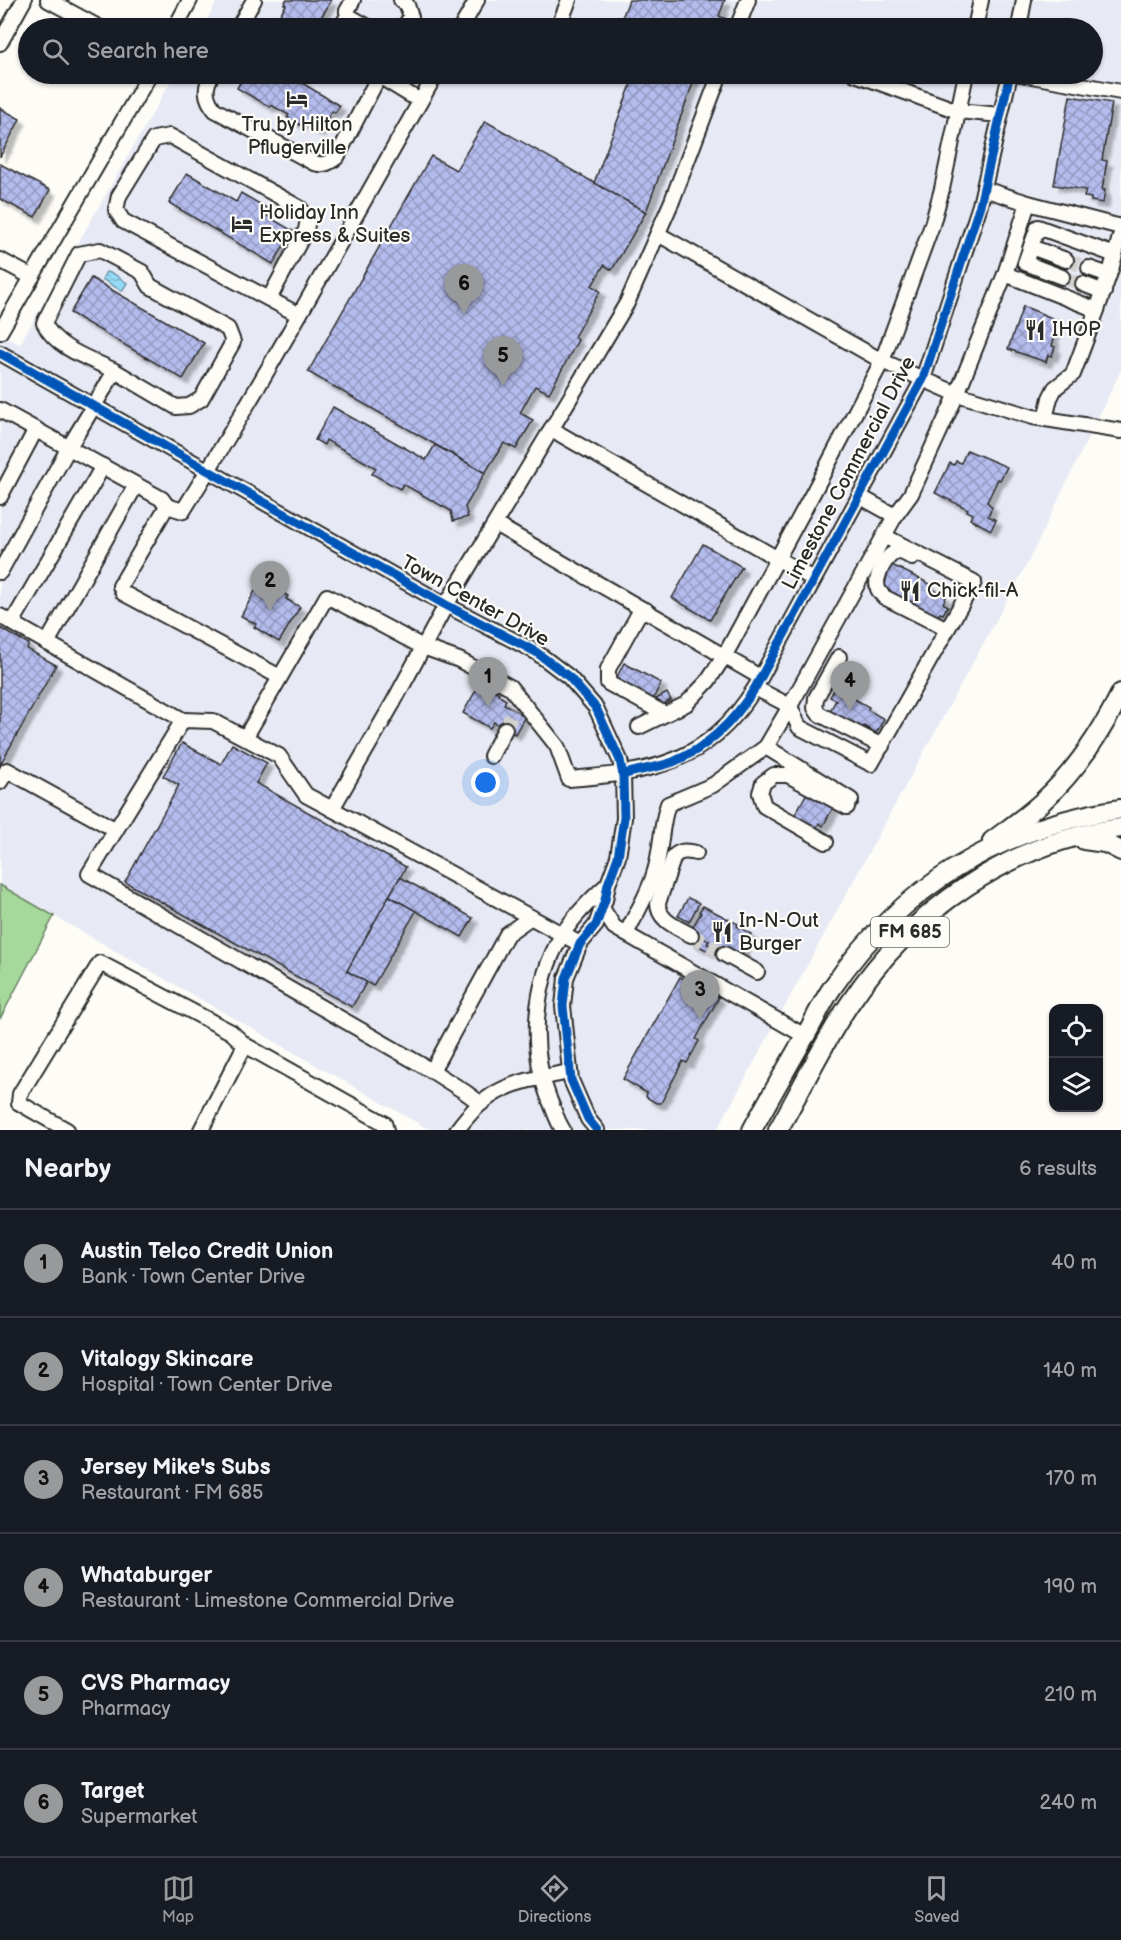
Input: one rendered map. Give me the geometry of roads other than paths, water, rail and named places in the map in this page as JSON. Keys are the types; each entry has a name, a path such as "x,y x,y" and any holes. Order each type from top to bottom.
{"main road":[{"name":"FM 685","path":"752,1130 832,989 857,955 888,921 941,876 972,857 1043,801 1072,770 1107,721 1121,693"},
{"name":"FM 685","path":"972,857 1065,820 1121,809"},
{"name":"FM 685","path":"778,1130 850,1003 877,967 904,937 935,910 981,878 1037,850 1071,838 1121,828"},
{"path":"1071,838 1105,843 1121,850"}],"street":[{"path":"0,43 24,0"},
{"path":"48,0 74,6 88,18"},
{"path":"180,18 190,0"},
{"path":"244,18 254,0"},
{"path":"401,0 411,11 410,18"},
{"path":"467,18 477,0"},
{"path":"562,18 569,0"},
{"path":"741,18 748,0"},
{"path":"977,18 981,0"},
{"path":"1020,18 1024,0"},
{"path":"0,332 144,84"},
{"path":"206,84 208,101 215,110 321,165 337,157 374,84"},
{"path":"395,84 420,100"},
{"path":"1,413 36,429 162,499 167,506 183,511 299,315 430,84"},
{"path":"332,809 446,606 627,303 672,201 716,84"},
{"path":"883,84 958,111 1000,115"},
{"path":"639,727 686,704 708,681 725,655 882,360 932,225 942,189 964,84"},
{"name":"Limestone Commercial Drive","path":"423,647 467,664 510,687 518,705 557,746 569,779 622,775 671,762 696,751 723,730 741,709 758,682 923,379 980,205 1008,84"},
{"path":"1076,84 1121,92"},
{"path":"269,299 306,230 308,219 300,208 170,136 154,139 118,196 116,210 123,221 269,299 299,315"},
{"path":"984,189 1121,227"},
{"path":"620,931 654,874 668,804 713,785 766,747 895,516 911,494 957,394 1005,274 1028,203"},
{"path":"1064,268 1029,251 1038,227 1115,255"},
{"path":"1045,419 1055,388 1073,374 1106,284 1121,233"},
{"path":"658,234 882,360 957,394 1033,417 1121,431"},
{"path":"100,250 142,272 150,286 228,329 233,342 201,399 189,406 176,406 115,371 63,345 48,333 44,323 79,254 100,250"},
{"path":"0,260 32,277"},
{"path":"1005,274 1097,310"},
{"path":"1086,276 1106,284"},
{"name":"Town Center Drive","path":"0,353 446,606 536,652 569,677 596,708 620,760 624,818 618,857 602,908 596,926 580,944 566,978 563,1005 571,1080 588,1119 597,1130"},
{"path":"0,572 69,447 115,371"},
{"path":"0,497 36,429"},
{"path":"552,429 813,579"},
{"path":"103,466 6,620 183,720 213,721 279,756 306,795 580,944"},
{"path":"46,643 136,485"},
{"path":"859,496 895,516"},
{"path":"167,506 120,586 123,593 280,677"},
{"path":"495,524 725,655 790,706 799,727 871,764 974,582 884,536"},
{"path":"947,630 884,597 878,589 877,580 884,564 892,554 903,553 956,582 960,593 957,602 960,607"},
{"path":"245,738 327,596 423,647"},
{"path":"646,610 638,615 608,669 606,678 608,683 665,714"},
{"path":"839,657 816,698 815,708 819,714 882,746"},
{"path":"183,720 89,874 432,1071 480,1103"},
{"path":"491,756 505,729"},
{"path":"766,747 849,803 788,775 774,775 763,783 760,793 764,806 826,842"},
{"path":"0,782 7,770 116,830"},
{"path":"691,935 662,919 658,911 658,903 674,856 678,852 687,850 696,853"},
{"name":"Town Center Drive","path":"563,1130 542,1077 537,1035 537,1008 543,981 563,934 591,898 608,884"},
{"path":"602,908 620,931"},
{"path":"432,1071 507,934 531,917"},
{"path":"596,926 620,931 805,1036"},
{"path":"724,954 757,972"},
{"path":"67,1130 19,1103 20,1094 100,963 231,1032 245,1045 384,1123 386,1130"},
{"path":"201,1130 245,1045"},
{"path":"457,1130 480,1103 493,1094 520,1081 570,1072"}],"water":[{"path":"106,272 114,274 127,283 122,291 102,279"}],"tunnel":[{"path":"1066,260 1089,268"},
{"path":"1062,277 1083,284"},
{"path":"505,729 515,710"},
{"path":"691,935 724,954"}],"place":[{"name":"Tru by Hilton Pflugerville","path":"297,99"},
{"name":"Holiday Inn Express & Suites","path":"242,224"},
{"name":"Target","path":"464,314"},
{"name":"IHOP","path":"1035,330"},
{"name":"CVS Pharmacy","path":"503,386"},
{"name":"Chick-fil-A","path":"910,591"},
{"name":"Vitalogy Skincare","path":"270,611"},
{"name":"Austin Telco Credit Union","path":"488,707"},
{"name":"Whataburger","path":"850,711"},
{"name":"In-N-Out Burger","path":"722,932"},
{"name":"Jersey Mike's Subs","path":"700,1020"}]}
